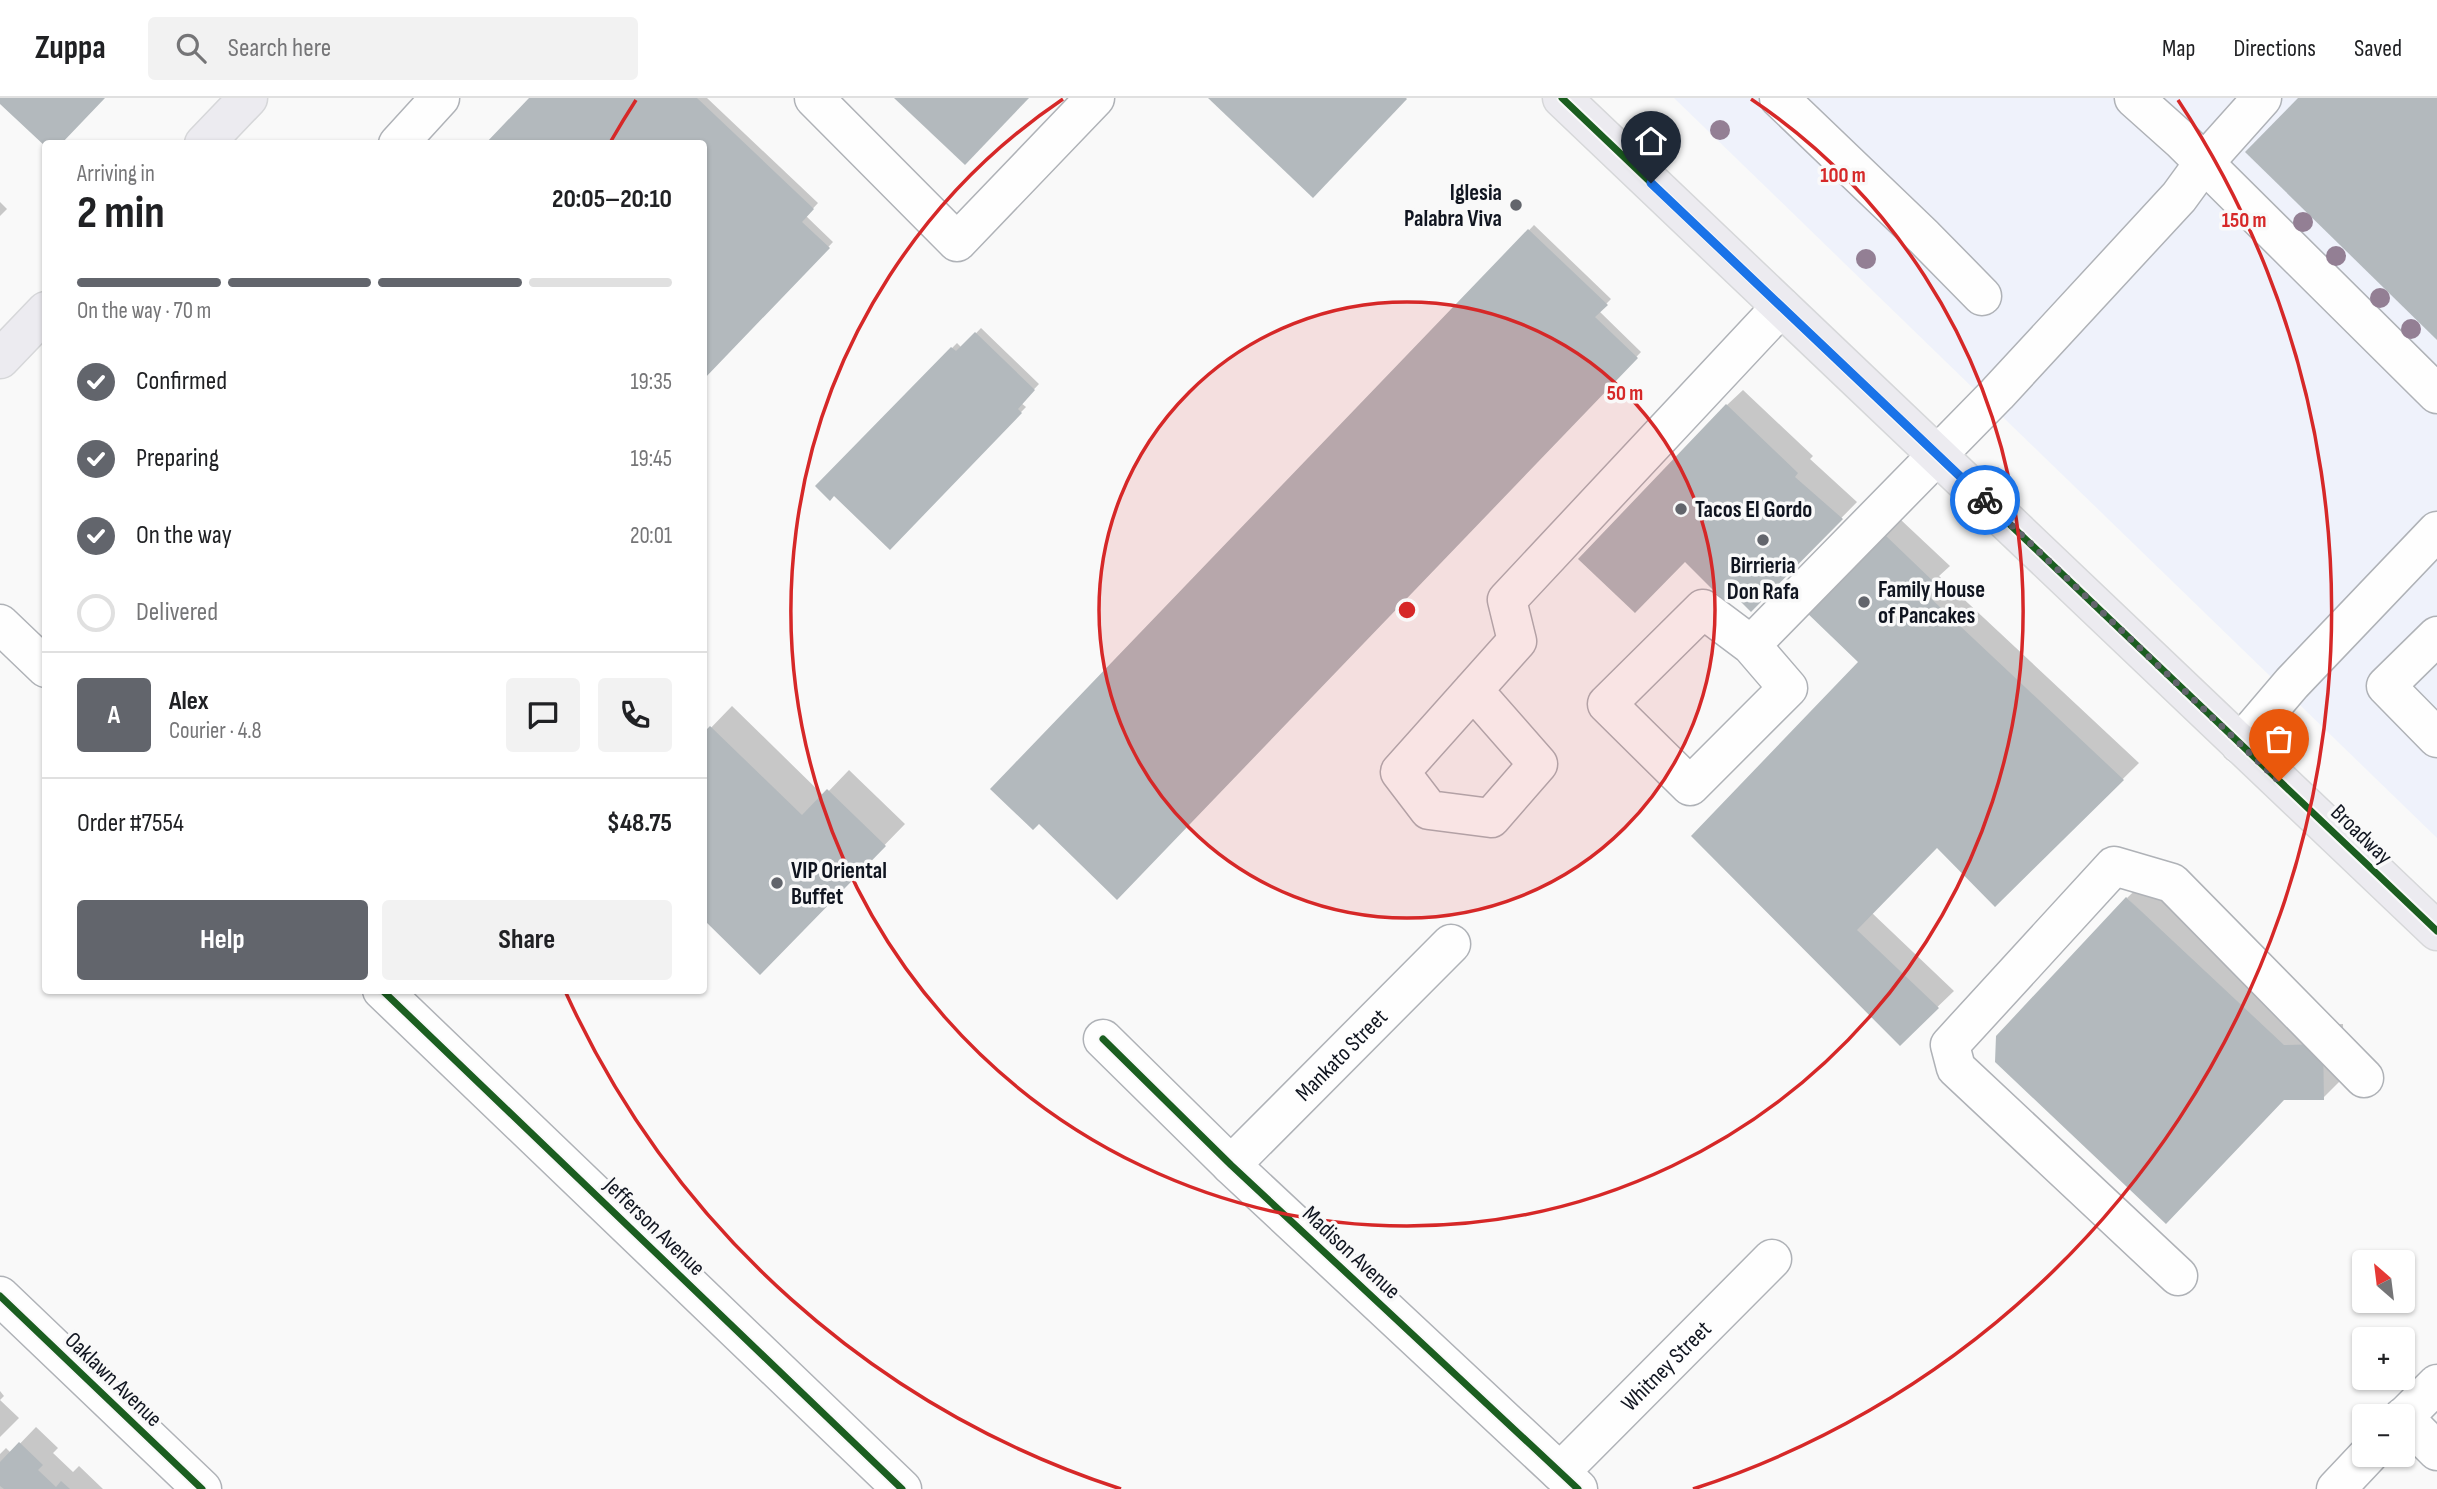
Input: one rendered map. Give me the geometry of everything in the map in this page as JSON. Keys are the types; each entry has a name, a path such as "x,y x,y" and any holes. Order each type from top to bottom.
{"main road":[{"path":"208,140 247,98"},
{"name":"Broadway","path":"1562,98 2437,931"},
{"path":"0,359 42,315"}],"street":[{"path":"402,140 440,98"},
{"path":"814,98 957,242 1095,98"},
{"path":"1779,98 1982,296"},
{"path":"2134,98 2181,140 2437,394"},
{"path":"1751,645 1997,394 2170,206 2203,164 2262,98"},
{"path":"1474,690 1517,642 1507,600 1781,307"},
{"path":"2240,744 2292,683 2437,531"},
{"path":"1703,609 1751,645 1788,688 1690,786 1607,704 1703,609"},
{"path":"0,624 42,664"},
{"path":"2437,636 2386,686 2437,738"},
{"path":"2178,1276 1956,1068 1950,1045 2114,866 2172,883 2364,1078"},
{"name":"Mankato Street","path":"1231,1166 1451,944"},
{"name":"Jefferson Avenue","path":"386,994 902,1489"},
{"name":"Madison Avenue","path":"1103,1039 1231,1166 1569,1480"},
{"name":"Whitney Street","path":"1569,1480 1772,1259"},
{"name":"Oaklawn Avenue","path":"0,1296 202,1489"},
{"path":"2415,1405 2437,1384"},
{"path":"2415,1429 2437,1451"},
{"path":"2336,1489 2357,1467"}],"shaded area":[{"path":"1674,98 2437,98 2437,838"}],"building":[{"path":"0,98 105,98 65,140 42,140 42,143 0,104"},
{"path":"529,98 697,98 814,209 802,222 830,248 707,376 707,140 489,140"},
{"path":"894,98 1029,98 965,165"},
{"path":"1208,98 1406,98 1407,99 1313,198"},
{"path":"2298,98 2437,98 2437,340 2245,152"},
{"path":"1528,229 1608,305 1595,317 1638,358 1117,900 1039,824 1033,830 990,789"},
{"path":"975,332 1035,390 1018,409 1022,413 890,550 834,496 830,501 815,486 951,347 956,351"},
{"path":"1726,404 1798,473 1795,477 1843,519 1751,612 1732,593 1724,601 1685,562 1635,613 1578,559"},
{"path":"1884,534 1935,583 1925,593 2124,780 1995,907 1937,848 1857,930 1939,1008 1900,1046 1691,836 1858,662 1804,610"},
{"name":"VIP Oriental Buffet","path":"710,726 802,815 827,789 886,846 760,975 707,923 707,729"},
{"path":"2126,897 2284,1045 2323,1044 2324,1100 2284,1100 2166,1224 1995,1062 1996,1036"},
{"path":"19,1442 43,1465 38,1470 56,1487 61,1481 70,1489 4,1489 0,1486 0,1462"}],"cycle path":[{"path":"1562,98 2437,931"},
{"path":"386,994 902,1489"},
{"path":"1103,1039 1231,1165 1578,1489"},
{"path":"0,1296 202,1489"}],"way so far":[{"path":"1985,500 2279,781"}],"place":[{"name":"Iglesia Palabra Viva","path":"1516,205"},
{"name":"Tacos El Gordo","path":"1681,509"},
{"name":"Birrieria Don Rafa","path":"1763,540"},
{"name":"Family House of Pancakes","path":"1864,602"},
{"name":"VIP Oriental Buffet","path":"777,883"}],"route":[{"path":"1651,183 1985,500"}]}
